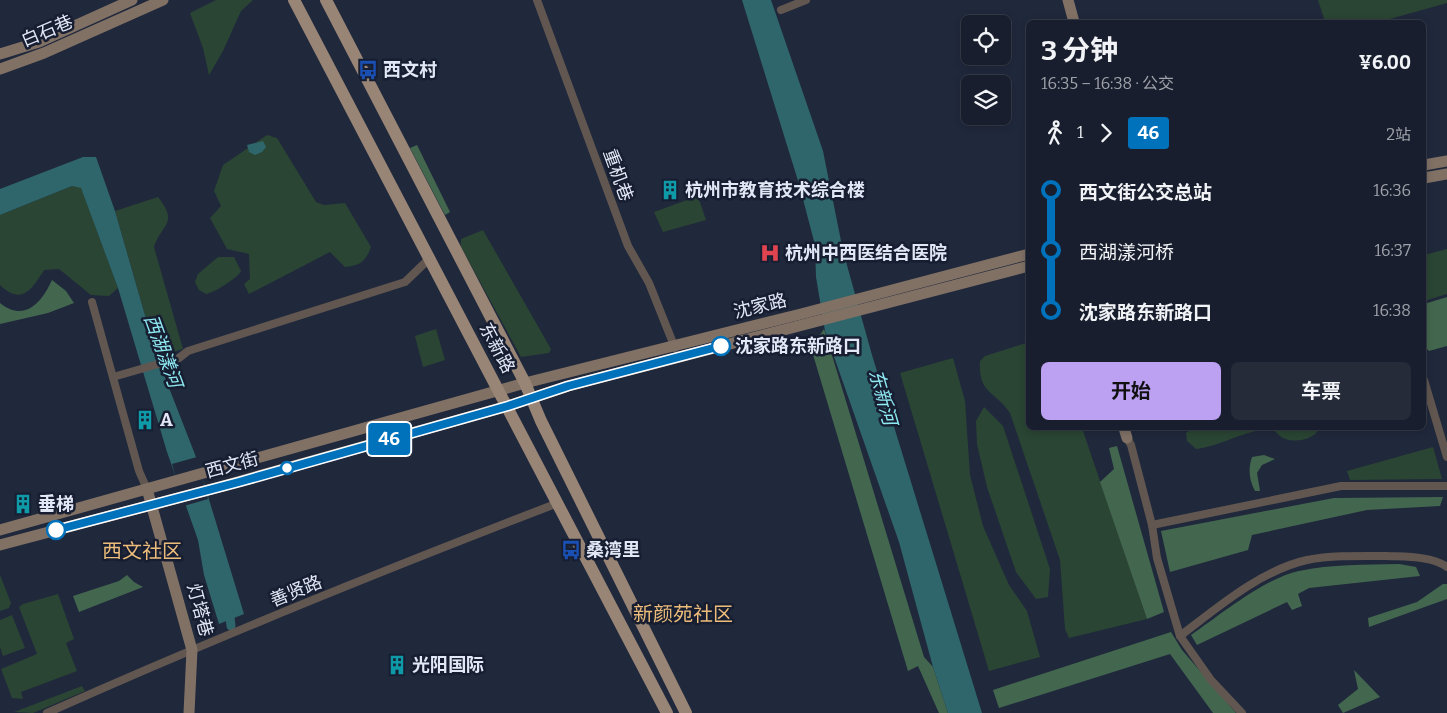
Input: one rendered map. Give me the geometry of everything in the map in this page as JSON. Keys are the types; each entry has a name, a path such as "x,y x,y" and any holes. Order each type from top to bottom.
{"main road":[{"name":"白石巷","path":"0,54 39,42 132,0"},
{"name":"白石巷","path":"2,68 163,0"},
{"name":"东新路","path":"294,0 508,406 664,712"},
{"name":"东新路","path":"326,0 525,382 531,398 686,713"},
{"path":"1068,0 1073,20"},
{"path":"1426,166 1447,161"},
{"path":"1426,178 1447,174"},
{"name":"沈家路","path":"863,304 1026,255"},
{"name":"沈家路","path":"531,398 809,318 1026,267"},
{"name":"沈家路","path":"499,390 674,345 809,318"},
{"name":"西文街","path":"0,530 499,390"},
{"name":"西文街","path":"0,545 182,497 531,398"},
{"name":"灯塔巷","path":"147,489 192,650 189,713"}],"street":[{"name":"重机巷","path":"537,0 628,246 649,283 678,357"},
{"path":"781,10 806,0"},
{"path":"0,54 2,68"},
{"path":"113,377 179,358 188,351 405,282 430,258"},
{"path":"92,302 139,471 147,489"},
{"path":"1426,387 1447,457"},
{"path":"1125,433 1131,444 1152,525 1157,558 1180,636 1211,680 1242,713"},
{"path":"1152,525 1341,486 1447,486"},
{"name":"善贤路","path":"47,713 192,650 392,567 558,503"},
{"path":"1180,636 1255,583 1283,568 1308,560 1356,556 1391,556 1420,558 1447,567"}],"shaded area":[{"path":"216,0 253,0 241,11 223,51 209,75 203,48 190,13"},
{"path":"1318,0 1447,0 1447,3 1386,20 1324,20"},
{"path":"267,135 277,138 316,202 324,205 345,203 371,247 365,259 358,264 345,267 330,252 249,294 244,284 250,279 249,254 227,249 210,218 221,206 214,191 223,165"},
{"path":"417,145 450,212 445,215 410,148"},
{"path":"72,186 81,187 118,288 109,296 91,295 59,269 44,270 31,289 26,292 14,294 8,291 0,285 0,215"},
{"path":"698,196 706,220 663,232 654,212"},
{"path":"158,197 164,206 168,218 154,247 183,349 157,357 115,211"},
{"path":"483,230 551,349 549,353 521,357 461,247 461,239"},
{"path":"1447,249 1447,294 1426,300 1426,254"},
{"path":"218,257 234,257 241,271 225,285 206,294 199,290 195,282 198,274"},
{"path":"52,280 66,291 74,303 48,313 0,324 0,303 9,309 17,311 32,307 43,296"},
{"path":"1447,297 1447,346 1429,351 1426,348 1426,303"},
{"path":"436,329 445,360 423,367 415,336"},
{"path":"824,329 924,657 933,667 948,713 939,713 918,666 908,671 811,348"},
{"path":"1026,343 1026,430 1083,430 1147,619 1069,638 1065,629 1060,560 1010,413 984,386 980,372 980,361 985,356"},
{"path":"953,358 965,401 970,475 983,526 1009,585 1027,611 1040,657 989,671 900,373"},
{"path":"984,407 1003,426 1050,569 1048,597 1036,599 1016,572 987,487 977,444 976,421"},
{"path":"1190,430 1263,430 1196,449 1187,441 1186,433"},
{"path":"1274,430 1318,430 1314,435 1300,440 1290,440 1279,435"},
{"path":"1117,446 1164,612 1147,619 1100,482 1114,469 1109,448"},
{"path":"1433,447 1442,479 1350,480 1347,471"},
{"path":"1264,455 1275,459 1262,465 1257,473 1260,491 1255,491 1251,483 1250,474 1252,457"},
{"path":"1443,497 1440,506 1367,510 1252,535 1248,550 1170,572 1161,531 1334,498"},
{"path":"1399,564 1416,567 1420,576 1309,588 1298,594 1302,606 1292,610 1287,602 1197,645 1191,635 1243,598 1286,575 1323,567"},
{"path":"0,575 11,603 9,608 0,611"},
{"path":"127,575 143,587 79,612 73,596 119,581"},
{"path":"1443,584 1447,584 1447,599 1369,627 1368,618 1417,602"},
{"path":"58,594 74,639 66,643 77,671 21,692 23,699 12,698 1,669 37,654 19,607 23,604"},
{"path":"12,615 25,648 3,656 0,647 0,620"},
{"path":"1171,632 1182,650 1236,713 1213,713 1170,654 999,708 993,690"},
{"path":"1354,670 1380,697 1343,713 1338,705 1358,689"},
{"path":"82,686 85,691 33,713 14,712"}],"water":[{"name":"东新河","path":"742,0 771,0 823,151 843,251 872,355 982,713 948,713 933,667 899,542 825,331 816,277 815,245 799,184"},
{"path":"263,141 266,147 262,152 255,155 249,152 247,145"},
{"path":"83,157 96,157 115,211 157,357 196,457 244,614 219,624 204,575 198,540 167,452 118,288 81,188 72,186 0,215 0,189"}],"pier":[{"path":"197,457 208,499 184,506 172,464"}],"waterway":[{"name":"西湖漾河","path":"229,608 231,626"}],"bus line":[{"name":"46","path":"56,530 239,482 508,406 568,386 721,346"}],"place":[{"name":"西文村","path":"368,70"},
{"name":"杭州市教育技术综合楼","path":"670,190"},
{"name":"杭州中西医结合医院","path":"770,253"},
{"name":"沈家路东新路口","path":"721,346"},
{"name":"A","path":"145,420"},
{"name":"垂梯","path":"23,504"},
{"name":"桑湾里","path":"571,550"},
{"name":"光阳国际","path":"397,665"}],"district":[{"name":"西文社区","path":"142,551"},
{"name":"新颜苑社区","path":"683,614"}]}
